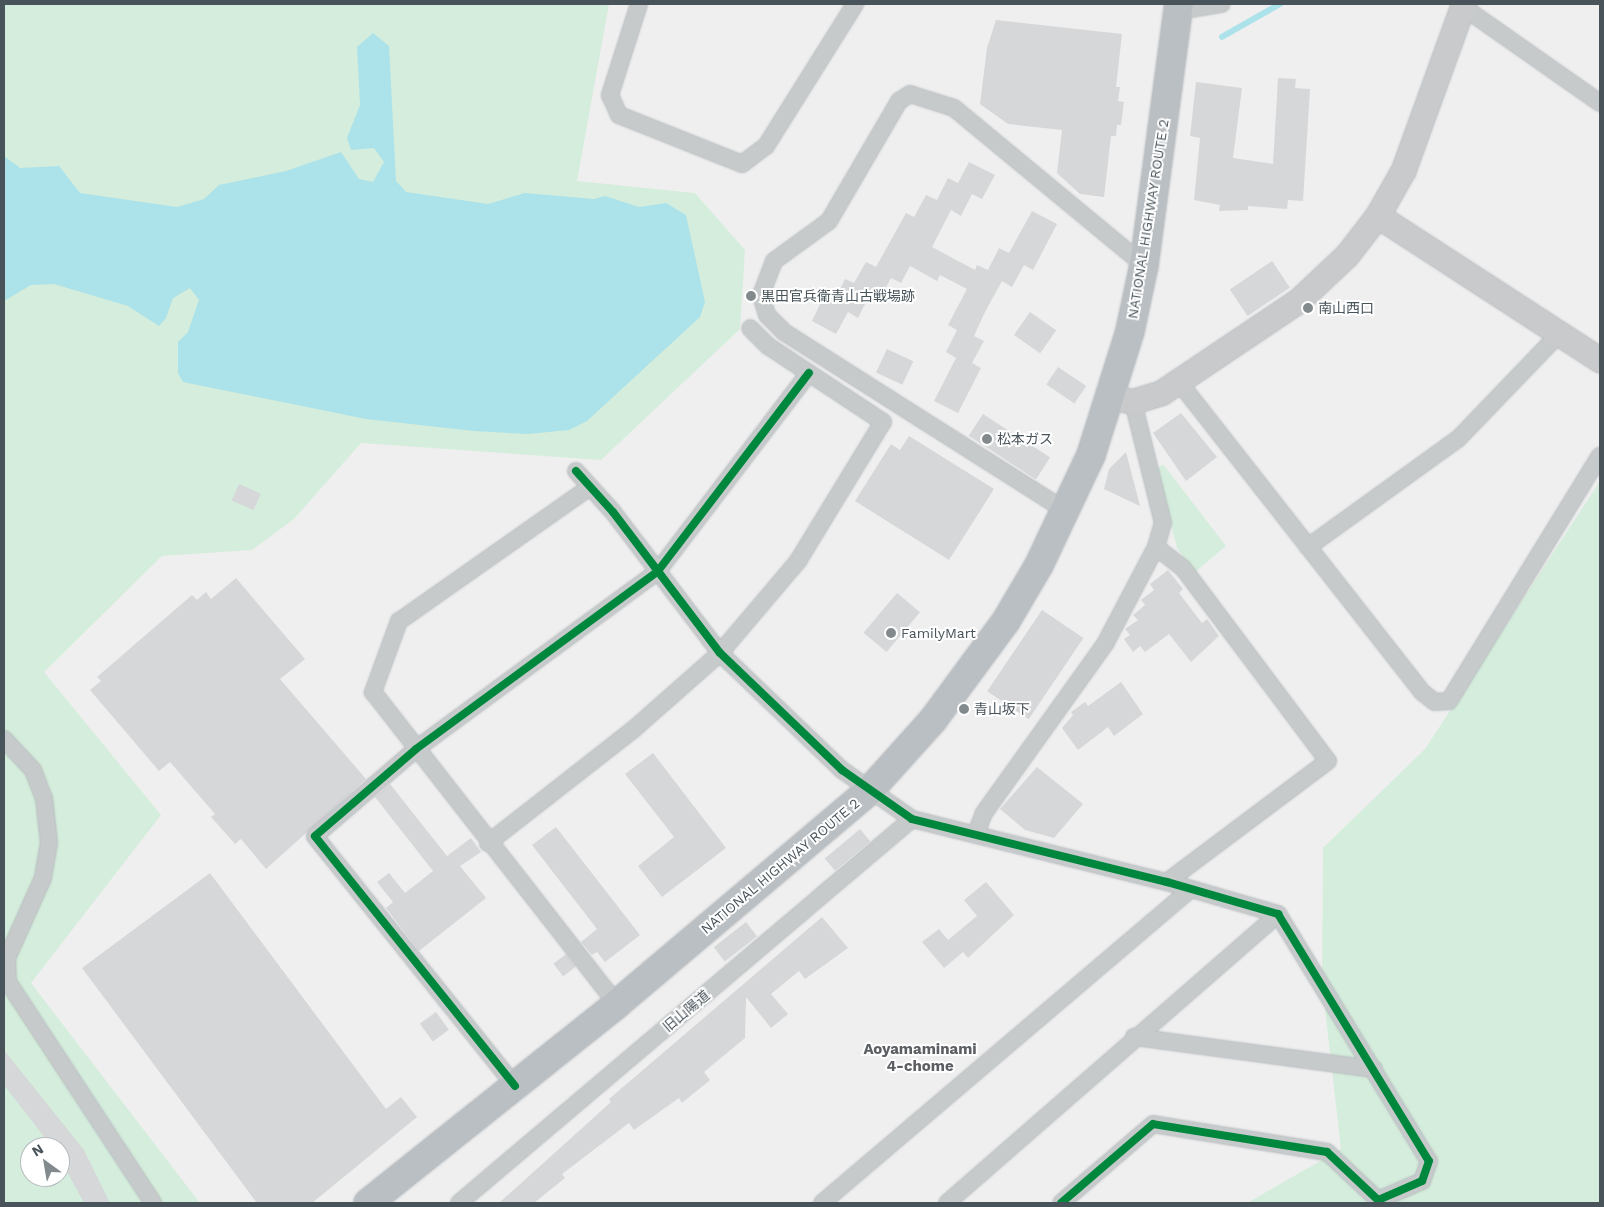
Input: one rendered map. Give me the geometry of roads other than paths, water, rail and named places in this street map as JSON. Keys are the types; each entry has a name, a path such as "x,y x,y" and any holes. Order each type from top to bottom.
{"highway":[{"name":"NATIONAL HIGHWAY ROUTE 2","path":"368,1203 617,1004 870,790 901,758 980,658 1034,573 1122,400 1144,265 1179,7"}],"street":[{"path":"638,4 610,95 619,115 742,164 766,146 855,4"},
{"path":"1179,7 1221,4"},
{"path":"976,833 984,813 1105,644 1156,547 1163,522 1122,400 1152,398 1179,382 1299,301 1347,256 1378,216 1404,170 1464,5 1600,103"},
{"path":"1066,511 784,332 767,315 761,295 774,261 829,221 899,101 910,94 954,108 1144,265"},
{"path":"1378,216 1600,360"},
{"path":"488,843 635,728 720,653 798,561 883,422 768,346 750,328"},
{"path":"1308,547 1458,439 1560,334"},
{"path":"514,1086 315,836 416,749 658,571 809,373"},
{"path":"1179,382 1422,692 1435,702 1449,701 1600,456"},
{"path":"576,471 658,571 720,653 842,770 912,819 976,833 1167,882 1188,890 1278,914 1374,1069 1428,1161 1422,1181 1378,1200 1327,1152 1153,1124 1061,1203"},
{"path":"590,487 399,621 373,692 488,843 617,1004"},
{"path":"1156,547 1183,568 1328,761 1167,882"},
{"path":"4,739 33,770 44,798 49,843 43,878 7,958 8,982 153,1203"},
{"name":"旧山陽道","path":"459,1203 912,819"},
{"path":"822,1203 1188,890"},
{"path":"947,1203 1134,1037 1278,914"},
{"path":"1134,1037 1374,1069"}],"water":[{"path":"373,33 389,46 396,181 406,192 488,204 525,193 594,199 605,196 639,207 666,203 686,215 705,302 700,317 587,421 569,430 528,434 474,431 366,419 183,382 178,373 178,342 188,332 199,300 190,288 173,298 166,318 159,326 128,306 54,284 31,285 4,301 4,156 20,168 59,166 80,193 177,207 204,199 219,185 286,171 341,152 359,179 373,182 384,162 374,148 351,150 347,138 360,105 357,47"}],"waterway":[{"path":"1222,37 1280,4"}],"place":[{"name":"黒田官兵衛青山古戦場跡","path":"751,296"},
{"name":"南山西口","path":"1308,308"},
{"name":"松本ガス","path":"987,439"},
{"name":"FamilyMart","path":"891,633"},
{"name":"青山坂下","path":"964,709"}],"district":[{"name":"Aoyamaminami 4-chome","path":"920,1058"}]}
